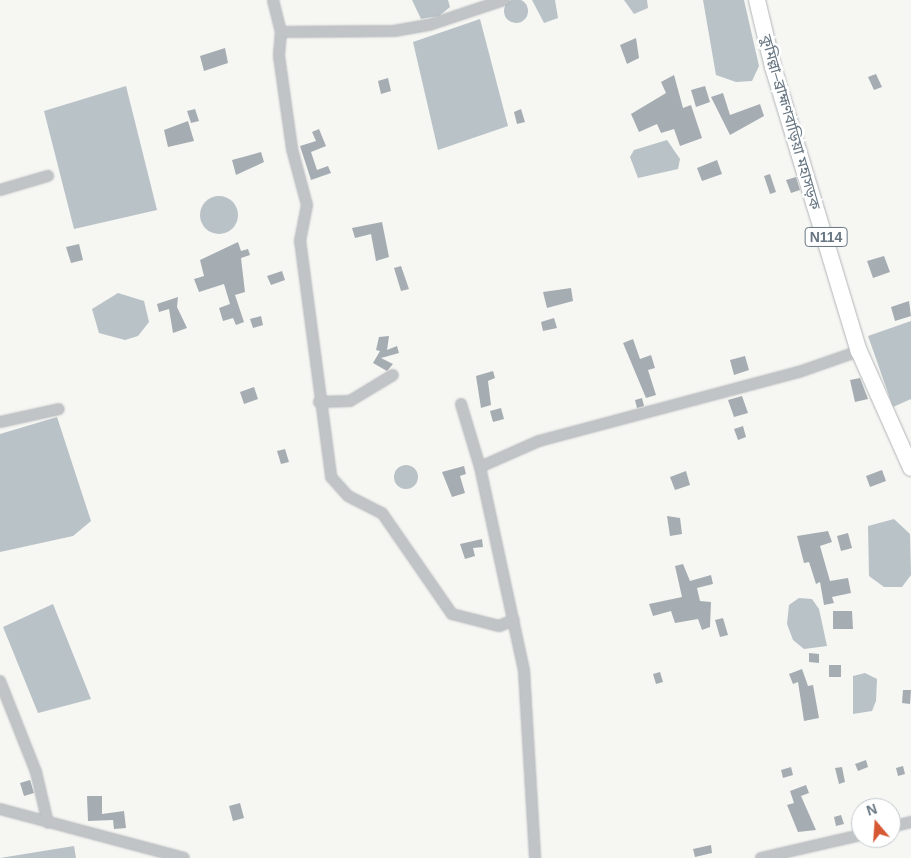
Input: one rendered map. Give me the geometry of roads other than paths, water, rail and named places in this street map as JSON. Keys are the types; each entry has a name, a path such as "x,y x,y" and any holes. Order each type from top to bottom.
{"highway":[{"name":"কুমিল্লা–ব্রাহ্মণবাড়িয়া মহাসড়ক","path":"759,1 773,67 858,351 911,468"}],"street":[{"path":"272,0 281,32 279,56 292,148 307,205 300,240 319,402 331,477 348,496 382,514 452,614 499,626 514,620"},
{"path":"281,32 394,31 429,25 504,0"},
{"path":"0,190 48,176"},
{"path":"480,467 538,441 799,372 858,351"},
{"path":"319,402 350,401 393,375"},
{"path":"460,404 480,467 524,671 535,858"},
{"path":"0,422 59,409"},
{"path":"0,681 36,772 48,823"},
{"path":"0,809 184,858"},
{"path":"761,858 851,837"}]}
